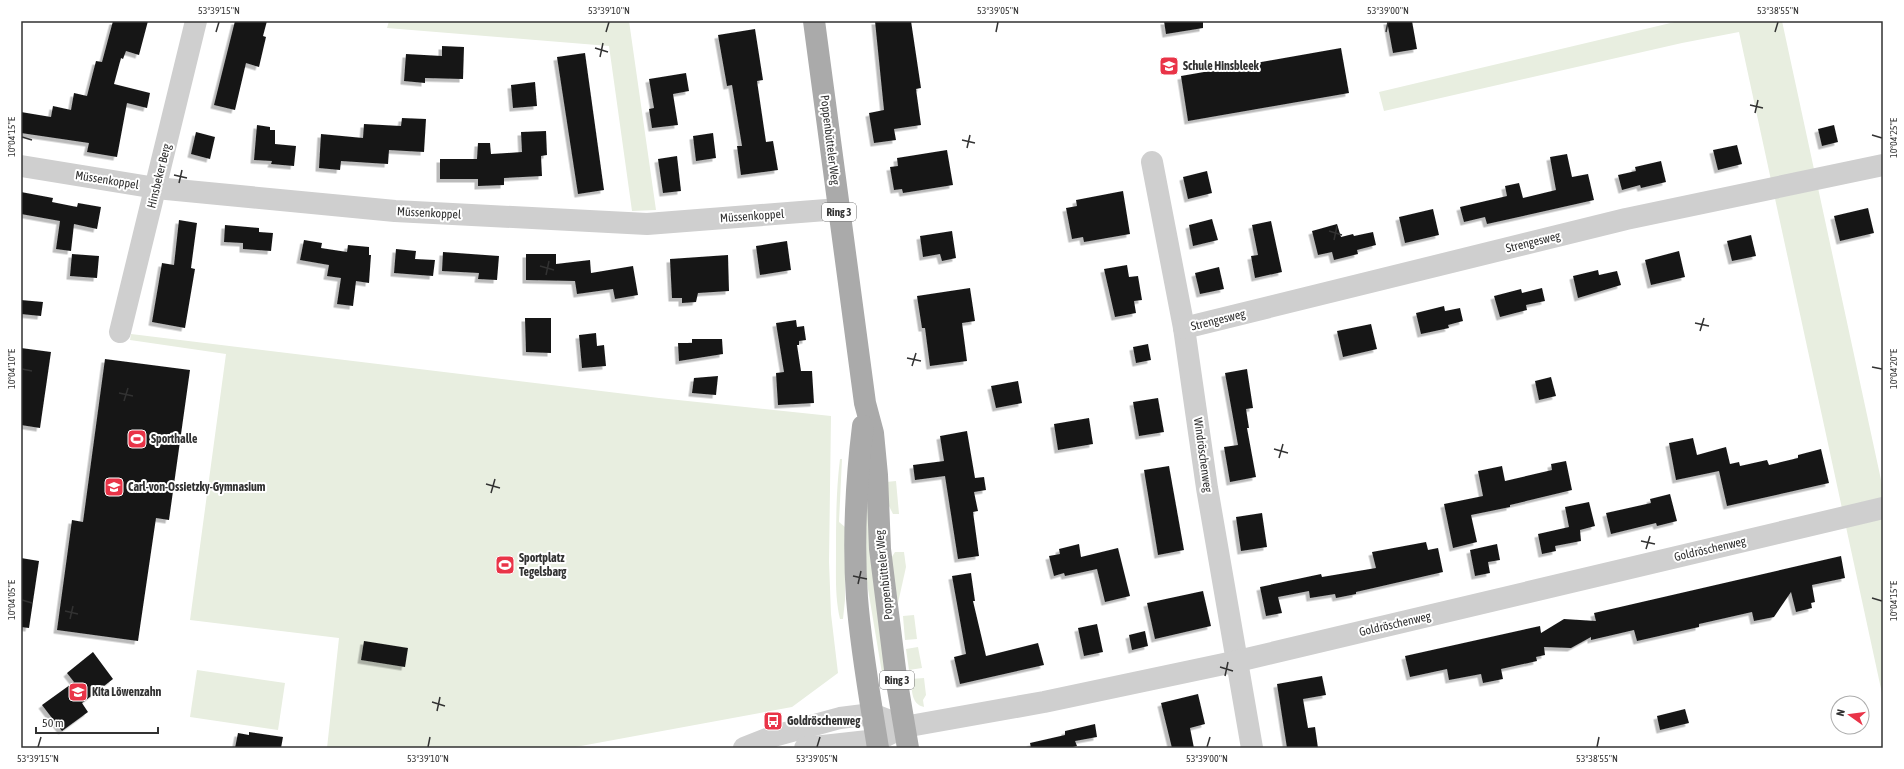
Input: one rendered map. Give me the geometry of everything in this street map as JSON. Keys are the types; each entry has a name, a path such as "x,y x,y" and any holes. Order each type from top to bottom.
{"main road":[{"name":"Poppenbütteler Weg","path":"814,21 866,402 872,433 877,475 880,549 908,748"},
{"name":"Poppenbütteler Weg","path":"866,402 857,473 855,541 861,638 878,744"}],"street":[{"name":"Hinsbeker Berg","path":"120,332 196,21"},
{"name":"Windröschenweg","path":"1152,162 1184,328 1207,488 1252,748"},
{"name":"Strengesweg","path":"1184,328 1626,219 1883,165"},
{"name":"Müssenkoppel","path":"21,166 156,188 395,211 647,224 839,209"},
{"name":"Goldröschenweg","path":"805,748 878,744 904,727 1044,702 1238,661 1883,508"},
{"path":"744,748 774,736 840,718 872,714 904,727"}],"shaded area":[{"path":"389,21 629,21 656,210 632,211 609,46 387,28"},
{"path":"1679,21 1782,21 1883,489 1883,698 1739,32 1682,43 1384,111 1379,92"},
{"name":"Sportplatz Tegelsbarg","path":"131,334 659,398 831,416 829,562 831,614 838,673 792,707 570,748 327,748 339,638 190,620 226,354 130,340"},
{"path":"840,459 842,459 839,522 845,527 845,600 843,619 840,619 838,611 836,579 836,506"},
{"path":"868,477 886,673 882,673 864,565"},
{"path":"896,481 899,514 893,514 886,500 886,482"},
{"path":"895,552 904,552 906,567 898,603 890,560"},
{"path":"914,615 917,639 905,640 903,616"},
{"path":"918,647 922,668 909,670 906,649"},
{"path":"197,670 285,683 278,730 190,717"},
{"path":"924,678 926,695 923,700 924,707 914,700 911,679"}],"building":[{"path":"113,21 148,21 139,55 126,51 123,59 121,58 114,84 150,93 147,108 127,103 117,157 87,152 89,143 21,133 21,112 51,117 53,106 71,110 74,93 87,96 96,61 102,62"},
{"path":"235,21 267,21 263,36 266,37 259,67 246,63 235,110 214,105"},
{"path":"875,21 911,21 921,88 916,89 921,125 894,129 896,140 874,143 869,113 884,110"},
{"path":"1164,21 1203,21 1203,28 1166,34"},
{"path":"1387,21 1412,21 1417,49 1393,53"},
{"path":"755,29 763,80 757,81 766,142 773,141 778,170 741,175 737,146 742,146 732,85 727,86 718,35"},
{"path":"442,46 464,47 463,79 425,78 425,83 404,81 406,54 442,56"},
{"path":"1341,48 1349,93 1188,121 1181,76"},
{"path":"585,53 604,190 578,194 557,57"},
{"path":"686,73 689,91 673,94 678,125 652,128 649,109 654,108 649,79"},
{"path":"535,82 537,106 513,108 511,85"},
{"path":"402,118 426,119 424,152 389,150 388,164 341,161 340,170 319,168 321,134 363,138 364,124 401,126"},
{"path":"257,125 270,127 270,130 275,130 275,144 296,146 294,166 271,164 272,161 254,160"},
{"path":"1834,125 1838,142 1822,146 1818,129"},
{"path":"546,131 547,155 541,156 542,176 504,178 504,185 478,186 478,179 440,179 440,159 477,159 478,143 490,143 491,154 522,152 521,132"},
{"path":"196,132 215,137 210,159 191,154"},
{"path":"713,133 716,158 696,161 693,136"},
{"path":"1737,145 1742,164 1718,170 1713,150"},
{"path":"947,150 953,185 903,193 902,189 894,190 890,167 898,166 897,158"},
{"path":"1567,154 1572,177 1588,174 1594,200 1487,224 1485,217 1464,222 1460,207 1507,196 1505,186 1519,183 1523,198 1556,190 1550,157"},
{"path":"677,156 681,191 663,193 658,159"},
{"path":"1661,161 1666,182 1641,188 1640,185 1622,190 1618,175 1636,171 1635,167"},
{"path":"1207,171 1212,193 1188,199 1183,177"},
{"path":"1123,191 1130,234 1084,242 1083,237 1072,239 1066,208 1077,206 1076,200"},
{"path":"21,192 53,198 52,202 77,207 78,203 101,207 97,229 74,224 71,251 56,249 60,221 21,214"},
{"path":"1868,208 1874,233 1840,241 1834,216"},
{"path":"1433,209 1439,235 1405,243 1399,217"},
{"path":"1212,219 1218,240 1193,246 1189,225"},
{"path":"179,220 197,223 191,268 195,269 185,328 152,322 162,263 174,265"},
{"path":"1271,221 1282,272 1255,278 1251,256 1258,255 1252,225"},
{"path":"1337,224 1341,237 1373,232 1376,245 1357,250 1358,254 1334,260 1332,252 1318,255 1312,231"},
{"path":"225,225 259,228 259,232 273,233 271,251 243,249 243,243 224,242"},
{"path":"952,231 956,258 942,261 940,254 923,257 920,236"},
{"path":"1751,235 1756,256 1732,261 1727,241"},
{"path":"304,240 322,243 321,248 347,252 348,245 369,247 369,255 371,255 369,283 356,281 353,306 337,304 341,278 327,276 329,265 300,260"},
{"path":"787,241 791,270 760,275 756,246"},
{"path":"396,249 416,251 415,259 435,260 433,276 394,273"},
{"path":"1679,251 1685,277 1651,285 1645,260"},
{"path":"443,252 499,256 497,280 478,279 479,273 442,271"},
{"path":"72,254 99,256 97,278 70,276"},
{"path":"526,254 556,254 556,264 590,260 591,273 633,266 638,295 615,299 613,289 577,294 575,281 526,280"},
{"path":"728,255 729,291 698,293 696,302 682,303 682,298 672,298 670,259"},
{"path":"1127,265 1129,277 1138,276 1142,300 1134,301 1136,313 1115,317 1104,269"},
{"path":"1219,267 1224,289 1200,294 1195,273"},
{"path":"1598,270 1599,275 1617,271 1621,285 1578,298 1573,276"},
{"path":"970,288 975,321 962,323 967,361 930,366 925,328 922,328 917,296"},
{"path":"1542,288 1545,301 1526,305 1527,310 1500,317 1494,296 1521,289 1522,293"},
{"path":"21,300 43,302 41,316 21,314"},
{"path":"1444,306 1445,311 1460,308 1463,321 1448,325 1449,328 1421,334 1416,313"},
{"path":"525,318 551,318 551,353 526,352"},
{"path":"796,320 797,327 804,326 806,340 799,341 799,345 797,345 801,371 812,371 814,403 778,405 776,373 784,372 776,323"},
{"path":"1371,324 1377,349 1343,357 1337,331"},
{"path":"596,333 597,346 604,345 606,366 582,368 579,335"},
{"path":"692,339 722,339 723,354 679,361 678,343 692,343"},
{"path":"1148,344 1151,360 1136,363 1133,347"},
{"path":"21,348 51,352 40,428 21,425"},
{"path":"105,359 190,370 169,520 156,518 138,641 57,630 72,520 83,522"},
{"path":"1247,369 1253,408 1246,409 1249,428 1247,428 1256,477 1230,482 1224,447 1238,445 1225,373"},
{"path":"718,376 716,395 692,393 694,378"},
{"path":"1551,377 1556,396 1539,400 1535,381"},
{"path":"1018,381 1022,403 996,408 991,386"},
{"path":"1158,398 1164,432 1139,436 1133,402"},
{"path":"1089,418 1093,444 1058,450 1054,424"},
{"path":"967,431 975,478 984,477 986,490 974,492 978,511 973,512 979,556 958,559 945,476 915,480 913,465 944,461 940,436"},
{"path":"1693,438 1697,455 1726,447 1730,464 1739,462 1740,466 1767,460 1769,465 1798,458 1798,455 1821,449 1829,483 1727,506 1719,471 1676,480 1669,443"},
{"path":"1566,461 1572,490 1510,505 1510,507 1471,515 1477,542 1453,548 1444,504 1483,496 1478,471 1502,466 1505,481 1552,470 1551,464"},
{"path":"1169,466 1184,550 1158,555 1144,470"},
{"path":"1670,494 1677,521 1657,526 1656,523 1611,534 1606,513 1651,503 1650,499"},
{"path":"1589,502 1595,526 1580,530 1581,541 1555,546 1556,551 1542,554 1538,534 1569,527 1565,507"},
{"path":"1262,513 1267,547 1241,551 1236,517"},
{"path":"1426,542 1428,550 1438,548 1443,572 1336,598 1335,594 1310,598 1309,591 1278,597 1282,613 1266,616 1260,587 1321,574 1322,577 1376,568 1372,552"},
{"path":"1079,544 1081,557 1118,548 1130,596 1105,602 1097,569 1065,576 1064,573 1054,576 1049,556 1060,554 1059,549"},
{"path":"1497,544 1500,560 1488,562 1490,573 1475,576 1470,550"},
{"path":"1841,556 1845,578 1812,585 1815,602 1811,603 1812,608 1796,612 1791,592 1774,617 1754,621 1752,612 1699,624 1699,627 1637,641 1634,630 1591,640 1591,637 1571,648 1544,647 1545,655 1536,657 1537,661 1501,669 1503,679 1483,683 1481,674 1449,680 1447,669 1410,677 1405,656 1540,626 1541,633 1564,619 1596,621 1594,613"},
{"path":"21,558 39,561 29,628 21,627"},
{"path":"971,573 975,601 973,601 986,656 1038,643 1044,665 960,684 954,657 966,654 952,576"},
{"path":"1203,591 1211,626 1155,639 1147,603"},
{"path":"1097,624 1103,652 1084,656 1078,628"},
{"path":"1145,631 1148,646 1132,650 1129,635"},
{"path":"364,641 408,648 405,667 361,660"},
{"name":"Kita Löwenzahn","path":"93,652 113,679 82,703 88,712 62,731 42,705 74,682 67,673"},
{"path":"1322,676 1326,695 1303,699 1308,728 1315,727 1318,748 1287,748 1277,684"},
{"path":"1198,694 1205,724 1190,728 1194,748 1172,748 1161,703"},
{"path":"1685,709 1689,723 1660,730 1657,716"},
{"path":"1095,724 1097,737 1075,741 1077,746 1069,748 1031,748 1030,743 1065,735 1065,731"},
{"path":"249,732 283,737 281,748 235,748 238,733 249,735"}],"place":[{"name":"Schule Hinsbleek","path":"1169,66"},
{"name":"Sporthalle","path":"137,439"},
{"name":"Carl-von-Ossietzky-Gymnasium","path":"114,487"},
{"name":"Sportplatz Tegelsbarg","path":"505,565"},
{"name":"Kita Löwenzahn","path":"78,692"},
{"name":"Goldröschenweg","path":"773,721"}]}
